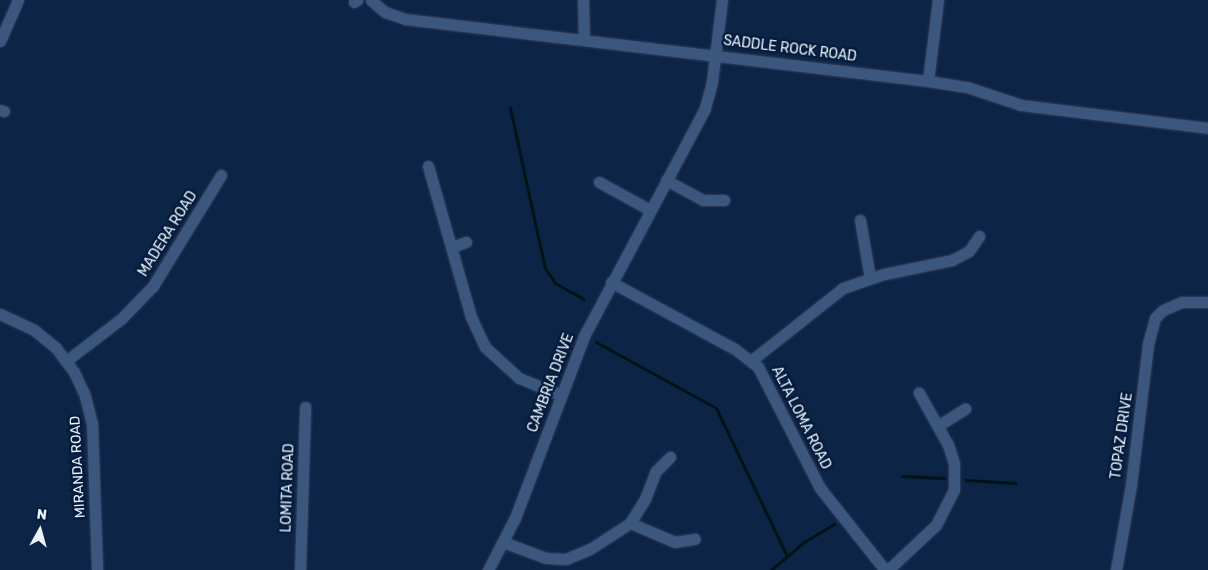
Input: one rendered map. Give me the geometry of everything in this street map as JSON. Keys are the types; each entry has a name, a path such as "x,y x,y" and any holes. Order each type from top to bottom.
{"street":[{"path":"0,41 18,0"},
{"name":"SADDLE ROCK ROAD","path":"371,0 385,12 405,19 928,81 967,87 1022,105 1208,128"},
{"path":"583,0 584,40"},
{"name":"CAMBRIA DRIVE","path":"488,570 504,542 584,336 610,282 705,108 716,55 722,0"},
{"path":"928,81 938,0"},
{"path":"428,166 472,317 485,347 519,378 562,395"},
{"name":"MADERA ROAD","path":"66,361 122,318 154,286 221,175"},
{"path":"666,180 703,200 724,200"},
{"path":"599,182 650,210"},
{"path":"860,220 870,278"},
{"path":"752,360 832,295 870,278 952,260 969,251 979,236"},
{"path":"452,247 466,242"},
{"name":"ALTA LOMA ROAD","path":"610,282 752,360 764,377 820,488 886,570"},
{"name":"TOPAZ DRIVE","path":"1116,570 1134,466 1148,344 1155,318 1163,310 1182,302 1208,302"},
{"name":"MIRANDA ROAD","path":"0,314 34,330 66,361 81,383 90,413 98,570"},
{"path":"886,570 926,537 951,502 954,490 954,463 938,424 919,393"},
{"name":"LOMITA ROAD","path":"300,570 305,407"},
{"path":"938,424 965,409"},
{"path":"504,542 535,556 566,559 590,549 630,522 656,471 670,457"},
{"path":"630,522 675,542 694,539"}],"waterway":[{"path":"510,108 545,268 555,283 584,299"},
{"path":"596,342 716,408 787,556"},
{"path":"902,476 944,478"},
{"path":"966,480 1016,483"},
{"path":"771,570 804,542 834,524"}]}
